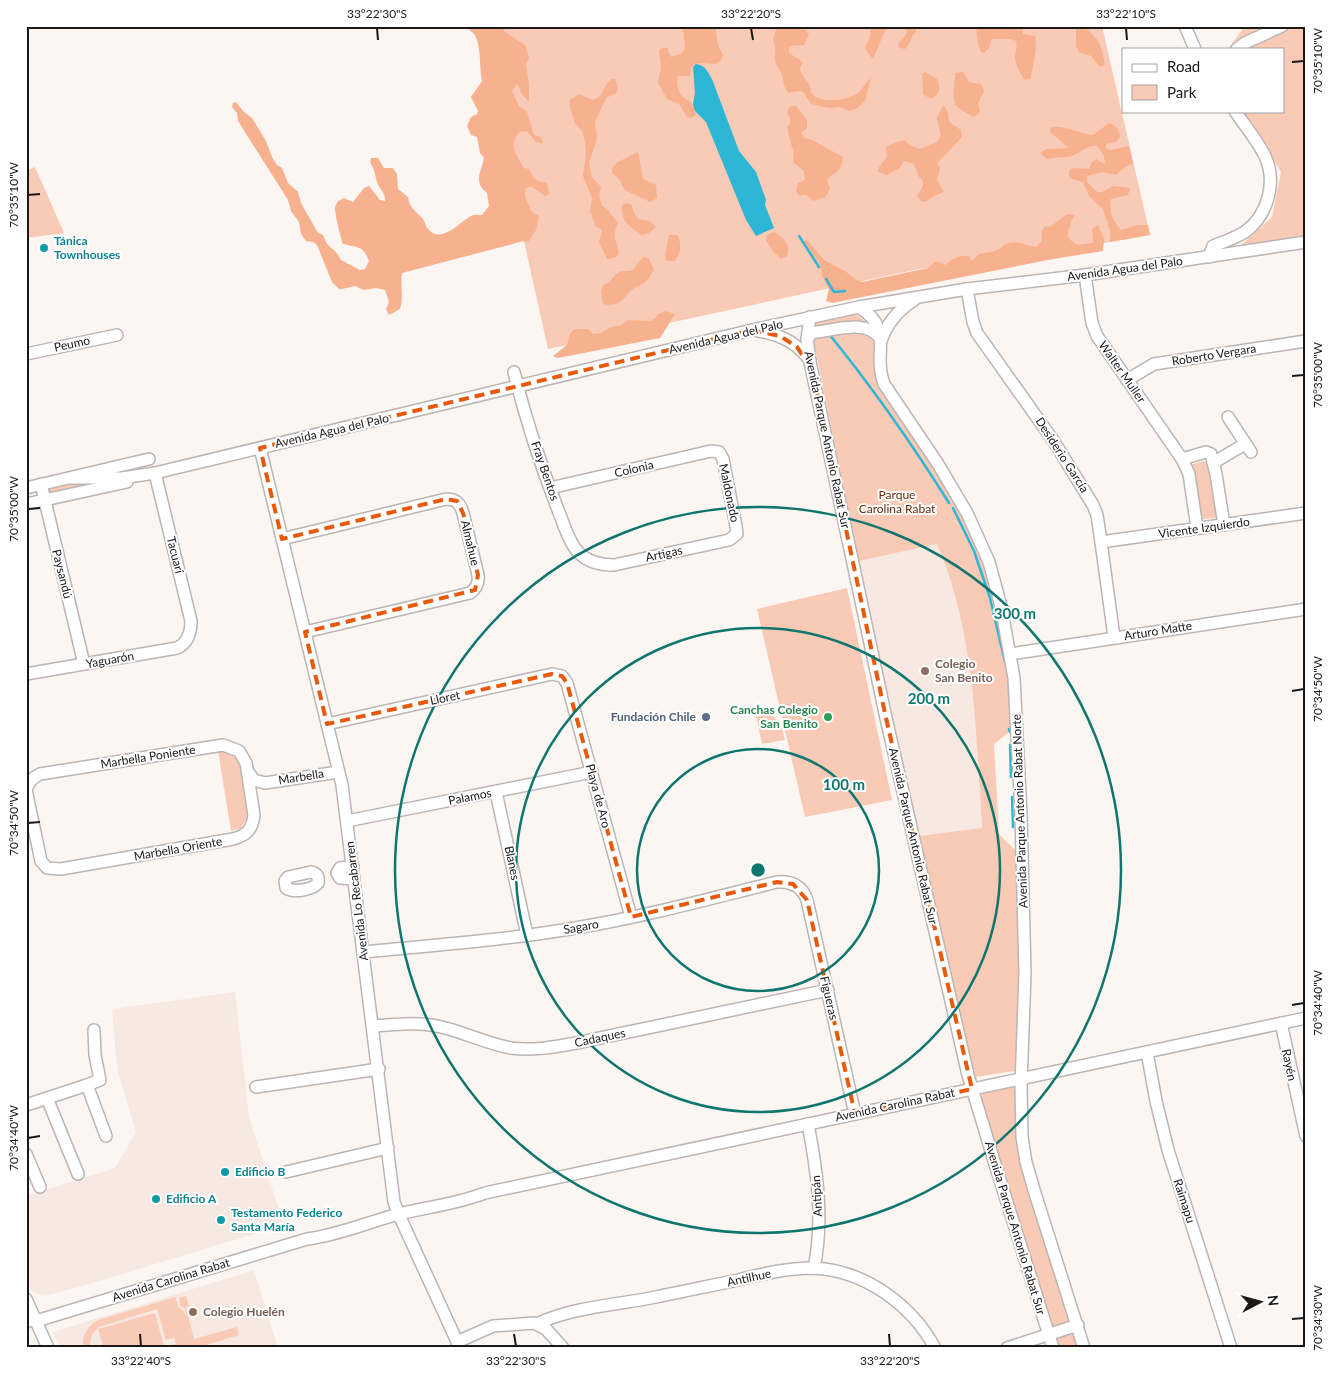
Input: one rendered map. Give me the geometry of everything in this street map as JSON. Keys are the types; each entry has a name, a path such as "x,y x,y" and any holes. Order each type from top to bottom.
{"street":[{"path":"1185,26 1195,48"},
{"path":"1238,48 1282,26"},
{"path":"1209,257 1213,246 1240,235 1256,221 1265,207 1270,190 1270,173 1265,157 1236,112"},
{"name":"Avenida Agua del Palo","path":"70,478 122,478 155,473 752,330 859,307 967,289 1085,275 1306,242"},
{"name":"Walter Muller","path":"1085,275 1094,330 1099,340 1182,459 1189,474 1197,528"},
{"name":"Desiderio García","path":"967,289 973,322 978,333 1053,440 1089,496 1097,515 1114,638"},
{"path":"807,339 816,332 860,327 871,329 880,340 896,314 922,296"},
{"name":"Avenida Parque Antonio Rabat Norte","path":"859,307 876,322 880,340 880,369 884,384 933,456 961,502 981,542 996,587 1010,654 1018,730 1025,990 1020,1111 1022,1137 1026,1162 1084,1348"},
{"name":"Avenida Parque Antonio Rabat Sur","path":"810,317 807,339 810,362 886,718 972,1089 1053,1348"},
{"path":"752,330 770,333 789,341 806,354 810,362"},
{"name":"Peumo","path":"26,354 117,335"},
{"name":"Roberto Vergara","path":"1127,380 1154,364 1306,341"},
{"name":"Fray Bentos","path":"514,372 517,387 550,488 574,546 579,553 591,560"},
{"path":"1213,463 1248,448 1228,417"},
{"name":"Avenida Lo Recabarren","path":"260,448 327,724 347,821 397,1211 459,1345"},
{"name":"Colonia","path":"550,488 711,452 719,452"},
{"name":"Maldonado","path":"719,452 723,459 736,534"},
{"path":"1182,459 1206,452 1211,454 1224,525"},
{"name":"Avenida Agua del Palo","path":"26,488 149,458"},
{"name":"Avenida Agua del Palo","path":"26,504 92,491 137,480 155,473"},
{"name":"Tacuarí","path":"155,473 191,621 188,636"},
{"name":"Paysandú","path":"41,484 84,664"},
{"name":"Almahue","path":"282,539 446,499 457,501 463,513 479,581 475,590 470,593 305,632"},
{"name":"Vicente Izquierdo","path":"1101,542 1306,513"},
{"name":"Artigas","path":"591,560 609,565 620,564 729,540 736,534"},
{"name":"Arturo Matte","path":"1010,654 1306,609"},
{"name":"Yaguarón","path":"26,674 177,648 183,644 188,636"},
{"name":"Lloret","path":"327,724 552,674 562,676"},
{"name":"Playa de Aro","path":"562,676 567,682 631,917"},
{"name":"Marbella Poniente","path":"26,790 31,780 40,774 223,745 239,750 243,755 250,786"},
{"name":"Marbella","path":"247,770 254,780 265,783 338,772"},
{"name":"Palamos","path":"347,821 592,772"},
{"name":"Marbella","path":"253,805 256,792 265,783"},
{"name":"Marbella Oriente","path":"26,790 38,856 47,868 61,869 240,837 250,830 253,824 250,786"},
{"name":"Blanes","path":"496,792 527,935"},
{"path":"337,874 340,868 353,866"},
{"path":"318,878 337,874"},
{"path":"337,874 340,878 354,879"},
{"name":"Sagaro","path":"363,952 579,928 777,882 789,882 796,885"},
{"name":"Figueras","path":"796,885 802,890 807,900 855,1114"},
{"name":"Cadaques","path":"373,1026 397,1023 422,1024 448,1028 495,1045 513,1048 543,1048 576,1043 828,990"},
{"name":"Avenida Carolina Rabat","path":"26,1329 32,1327 31,1321 307,1239 325,1230 462,1195 485,1193 1306,1018"},
{"name":"Rayén","path":"1281,1023 1306,1136"},
{"path":"26,1105 100,1080 95,1055 94,1030"},
{"name":"Raimapu","path":"1147,1052 1168,1150 1231,1348"},
{"path":"256,1087 379,1070"},
{"path":"87,1085 106,1136"},
{"path":"47,1098 78,1174"},
{"name":"Antipán","path":"808,1124 819,1192 818,1238 814,1268"},
{"path":"286,1172 388,1148"},
{"path":"26,1154 40,1187"},
{"name":"Antilhue","path":"537,1324 558,1315 635,1302 789,1269 814,1268 850,1276 868,1283 890,1296 915,1319 935,1348"},
{"path":"26,1299 31,1321 48,1348"},
{"path":"459,1345 494,1326 537,1324 551,1333 563,1348"},
{"path":"1007,1348 1078,1325"}],"highlighted area":[{"path":"752,330 780,336 797,347 812,369 886,718 972,1089 855,1114 807,900 793,884 777,882 631,917 567,683 562,676 552,674 327,724 305,632 475,590 478,575 463,513 457,501 446,499 282,539 260,448"}],"shaded area":[{"path":"463,26 502,26 504,31 526,46 529,58 526,64 529,102 521,93 517,84 512,91 519,106 527,112 534,135 541,137 543,144 535,141 527,131 519,132 514,141 514,150 524,168 529,169 534,178 547,183 549,194 545,196 531,186 525,189 525,196 531,211 539,216 536,230 528,242 524,241 402,273 400,309 389,315 386,309 389,302 385,290 376,288 364,290 355,286 339,289 332,282 317,245 306,241 301,234 299,222 291,211 288,200 238,121 237,113 232,107 233,103 236,102 252,118 266,141 272,157 277,165 282,168 288,183 298,192 301,203 318,233 323,235 327,244 337,253 341,260 360,270 365,269 369,261 365,252 359,248 343,244 335,209 338,201 344,198 353,202 364,188 369,186 380,200 385,201 370,162 371,158 378,158 384,168 393,168 397,174 398,189 408,197 412,207 434,234 445,233 451,230 472,215 482,215 489,206 487,193 479,181 484,158 480,153 477,137 471,135 467,126 471,117 477,114 478,111 471,97 482,81 479,49 476,37"},
{"path":"683,26 715,26 718,45 723,55 718,63 696,64 691,67 690,76 678,76 679,92 691,102 695,111 696,115 691,118 686,116 680,105 667,99 658,83 661,67 659,50 668,48 671,57 681,54 685,49"},
{"path":"777,26 799,26 799,29 805,30 809,34 804,45 789,46 789,53 803,62 800,68 802,75 809,84 813,95 817,98 829,100 848,98 858,93 871,78 865,101 856,109 849,111 840,107 830,108 811,104 803,92 789,93 775,61 773,40"},
{"path":"874,26 887,26 873,59 865,48 870,37 870,29"},
{"path":"905,26 916,26 916,32 905,49 898,46 907,34"},
{"path":"973,26 1022,26 1023,34 1035,36 1036,52 1031,78 1025,80 1017,66 1015,60 1016,41 1011,39 992,39 989,48 984,53 981,52 976,28"},
{"path":"1082,26 1099,42 1105,65 1100,67 1091,56 1079,52 1076,46 1076,27"},
{"path":"925,72 937,79 938,82 939,91 933,98 923,94 922,74"},
{"path":"963,72 969,82 981,84 984,91 978,103 980,112 974,117 961,110 955,104 956,73"},
{"path":"612,79 615,79 618,87 616,93 606,98 595,122 597,139 589,163 592,177 601,187 599,195 602,206 607,209 618,223 615,236 619,254 614,258 607,259 599,242 602,232 600,228 596,227 590,211 592,198 583,176 586,154 585,142 582,131 575,123 570,108 570,100 579,94 593,100 597,98"},
{"path":"943,105 948,112 949,122 961,130 962,137 937,163 940,168 937,180 944,192 925,202 921,201 917,196 923,186 923,181 919,177 914,164 904,161 900,168 887,175 878,172 879,167 887,157 886,147 905,140 909,145 920,149 937,142 941,136 937,118"},
{"path":"790,106 796,106 807,120 807,128 801,133 804,138 812,140 843,157 838,170 827,181 830,188 827,194 819,200 812,201 806,194 799,196 796,192 798,183 805,180 804,171 794,163 794,151 787,126 790,124 787,112"},
{"path":"1109,123 1117,128 1120,137 1116,142 1106,144 1106,148 1110,150 1129,146 1133,163 1116,175 1102,172 1087,176 1087,182 1097,192 1102,192 1113,186 1130,188 1128,195 1111,199 1110,207 1114,220 1121,230 1137,225 1148,225 1150,235 1110,242 1110,231 1103,209 1089,196 1083,182 1072,179 1069,176 1069,171 1073,168 1089,169 1092,162 1097,159 1105,164 1104,156 1097,146 1086,148 1074,155 1065,157 1047,159 1040,153 1046,149 1069,148 1050,132 1051,127 1062,127 1093,135"},
{"path":"638,152 643,179 656,185 657,198 650,202 625,190 619,179 612,173 612,168 617,163"},
{"path":"627,203 632,205 637,218 650,221 656,227 649,233 642,235 630,226 624,219 622,211 622,205"},
{"path":"1067,214 1075,215 1068,233 1070,240 1078,245 1092,243 1092,229 1098,225 1104,239 1103,251 1053,259 832,303 826,301 829,289 822,276 820,264 803,242 807,240 824,260 862,282 928,268 935,262 946,265 951,260 959,257 969,256 972,261 979,254 996,251 1005,244 1018,243 1036,247 1042,241 1042,231 1045,226 1050,227"},
{"path":"774,232 784,239 788,248 787,256 781,259 766,240 767,235"},
{"path":"669,235 677,235 680,241 680,251 675,261 667,261 665,256"},
{"path":"644,257 649,259 654,270 647,280 633,289 618,303 603,304 601,292 603,285 620,272 635,268"},
{"path":"665,311 675,314 660,338 558,358 553,356 567,345 570,334 574,329 588,329 593,334 601,333 628,320 650,321"},
{"name":"Colegio San Benito","path":"937,544 953,588 966,643 976,723 982,829 919,836 872,629 859,561"},
{"path":"235,992 249,1117 284,1225 45,1296 32,1292 26,1278 26,1196 115,1168 136,1132 117,1069 112,1009"},
{"name":"Colegio Huelén","path":"254,1270 278,1348 60,1348 53,1332"}],"green space":[{"path":"476,26 1102,26 1150,235 1076,248 919,269 548,349"},
{"path":"1245,26 1306,26 1306,235 1238,248 1272,217 1281,172 1244,112 1284,112 1284,48 1229,48"},
{"path":"35,167 64,233 26,238 26,171"},
{"name":"Parque Carolina Rabat","path":"854,313 869,326 873,333 877,375 924,448 953,498 978,551 994,596 1008,671 1014,728 994,744 999,834 1018,853 1020,995 1015,1071 975,1077 919,836 982,828 972,684 959,613 950,578 937,544 859,561 812,334 815,322"},
{"path":"1203,461 1209,463 1218,514 1216,518 1203,519 1200,516 1191,465"},
{"path":"80,479 102,481 49,493 47,487"},
{"name":"Canchas Colegio San Benito","path":"847,588 892,800 805,817 757,609"},
{"path":"771,713 782,729 785,740 762,744 756,716"},
{"path":"225,750 240,760 249,815 241,828 231,831 218,751"},
{"path":"1012,1086 1017,1092 1017,1124 1071,1318 1068,1324 1056,1328 1052,1327 980,1099 982,1093"},
{"path":"186,1296 189,1306 186,1307 194,1339 237,1327 239,1335 196,1348 165,1348 176,1344 174,1338 166,1340 157,1309 99,1327 92,1334 89,1348 83,1348 83,1339 86,1332 98,1320 175,1297 177,1306 187,1317 184,1307 181,1308 179,1298"},
{"path":"155,1313 164,1346 158,1348 104,1348 98,1329"},
{"path":"1072,1332 1077,1335 1081,1348 1058,1348 1056,1341 1058,1337"}],"water":[{"path":"696,64 708,71 739,151 756,172 766,200 765,205 774,228 756,236 746,220 706,122 695,111 693,104 695,93 693,67"}],"waterway":[{"path":"799,236 819,267"},
{"path":"826,279 834,292 845,291"},
{"path":"829,334 892,417 949,503"},
{"path":"953,508 974,551 990,598 1005,662"},
{"path":"1010,745 1011,777"},
{"path":"1012,797 1013,827"}],"place":[{"name":"Tánica Townhouses","path":"44,248"},
{"name":"Colegio San Benito","path":"925,671"},
{"name":"Fundación Chile","path":"706,717"},
{"name":"Canchas Colegio San Benito","path":"828,717"},
{"name":"Edificio B","path":"225,1172"},
{"name":"Edificio A","path":"156,1199"},
{"name":"Testamento Federico Santa María","path":"221,1220"},
{"name":"Colegio Huelén","path":"193,1312"}]}
